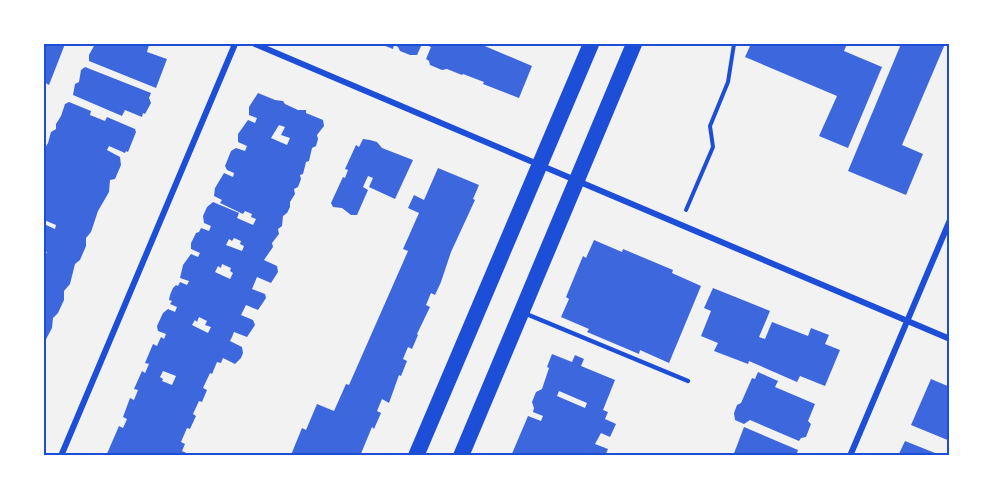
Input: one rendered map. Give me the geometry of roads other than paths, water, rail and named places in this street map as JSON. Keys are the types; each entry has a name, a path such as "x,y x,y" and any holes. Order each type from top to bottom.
{"highway":[{"path":"416,456 591,44"},
{"path":"461,456 633,44"}],"street":[{"path":"61,456 235,44"},
{"path":"255,44 950,339"},
{"path":"850,456 950,220"}],"lane":[{"path":"521,312 688,381"}]}
